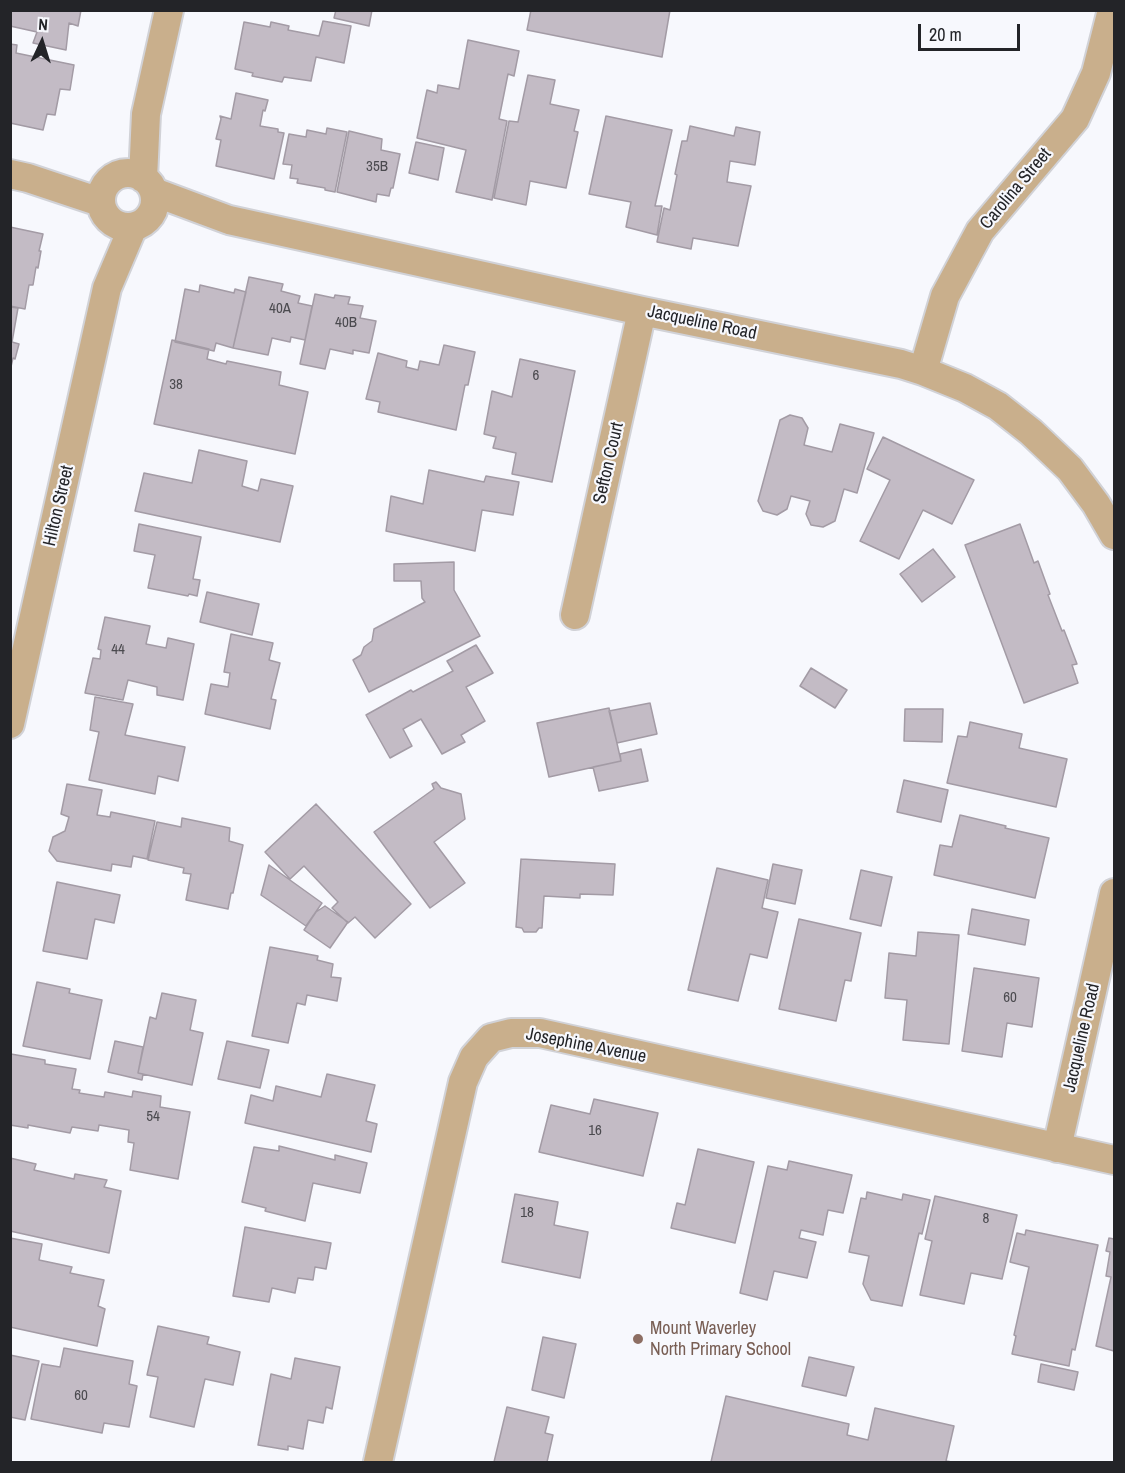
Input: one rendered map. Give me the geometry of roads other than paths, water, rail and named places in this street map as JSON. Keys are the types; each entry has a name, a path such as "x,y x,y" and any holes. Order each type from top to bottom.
{"street":[{"name":"Hilton Street","path":"10,724 169,10"},
{"name":"Carolina Street","path":"923,371 945,296 980,231 1075,119 1096,73 1112,10"},
{"name":"Jacqueline Road","path":"20,176 642,311 901,364 923,371 965,388 998,406 1031,432 1070,469 1096,504 1114,535"},
{"name":"Sefton Court","path":"575,615 642,311"},
{"name":"Jacqueline Road","path":"1057,1148 1114,893"},
{"name":"Josephine Avenue","path":"378,1462 463,1082 474,1057 491,1038 511,1033 540,1033 1114,1160"}],"place":[{"name":"Mount Waverley North Primary School","path":"638,1339"}]}
